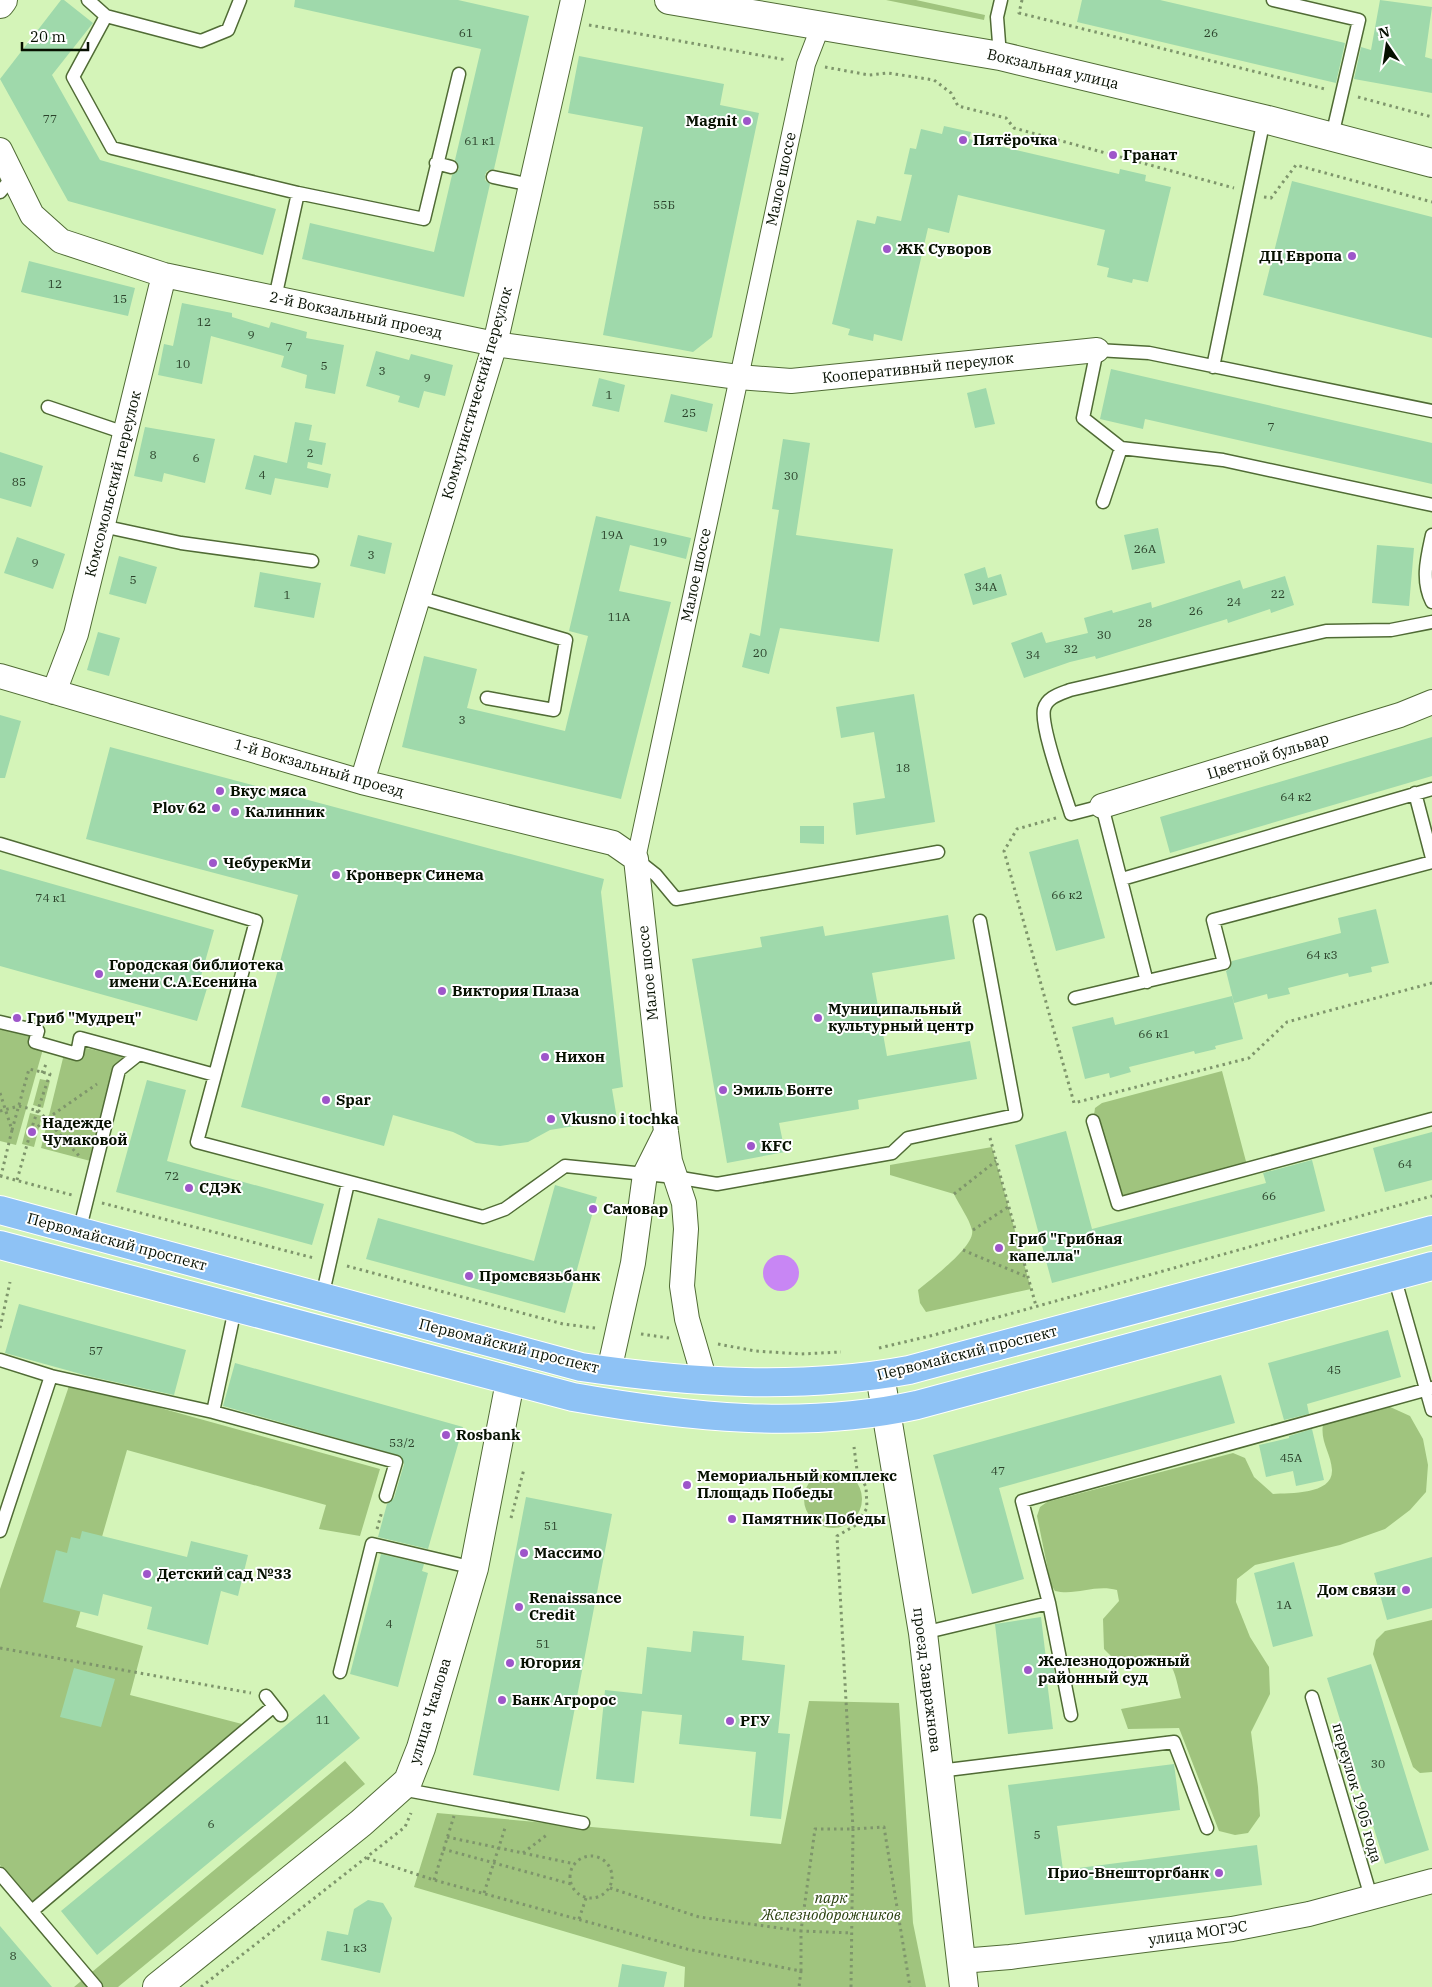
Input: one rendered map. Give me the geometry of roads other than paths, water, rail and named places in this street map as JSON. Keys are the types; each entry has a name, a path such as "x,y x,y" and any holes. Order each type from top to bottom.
{"main road":[{"name":"Первомайский проспект","path":"0,1210 517,1351 609,1371 704,1381 809,1382 880,1375 1023,1341 1432,1230"},
{"path":"0,1245 573,1398 634,1408 721,1417 814,1418 886,1412 1432,1266"}],"street":[{"path":"0,4 3,0"},
{"name":"Вокзальная улица","path":"669,0 1000,56 1264,119 1432,163"},
{"name":"Коммунистический переулок","path":"362,782 494,344 571,11"},
{"name":"Малое шоссе","path":"704,1381 687,1319 682,1286 686,1229 684,1203 670,1161 636,859 806,64 821,25"},
{"name":"2-й Вокзальный проезд","path":"0,150 6,184 32,215 61,241 164,275 494,344 738,377"},
{"name":"Комсомольский переулок","path":"54,692 76,634 164,275"},
{"name":"Кооперативный переулок","path":"738,377 791,381 1097,350"},
{"name":"1-й Вокзальный проезд","path":"0,676 362,782 613,843 636,859"},
{"name":"Цветной бульвар","path":"1102,806 1400,715 1432,702"},
{"path":"609,1371 633,1263 645,1174 666,1132"},
{"name":"проезд Завражнова","path":"880,1375 923,1633 962,1974"},
{"name":"улица Чкалова","path":"156,1987 401,1789 408,1781 421,1748 474,1568 510,1382"},
{"name":"улица МОГЭС","path":"962,1974 1010,1957 1232,1929 1309,1914 1432,1881"}],"lane":[{"path":"88,0 106,16 202,41 228,30 240,0"},
{"path":"1000,56 997,17 1001,0"},
{"path":"1273,0 1359,20 1332,136"},
{"path":"106,16 73,77 112,148 298,192 424,219 459,74"},
{"path":"1213,366 1264,119"},
{"path":"436,164 450,167"},
{"path":"493,177 531,185"},
{"path":"275,298 298,192"},
{"path":"1432,411 1150,354 1097,350 1083,418 1121,448 1223,460 1432,505"},
{"path":"48,407 125,433"},
{"path":"1103,502 1121,448"},
{"path":"102,526 180,543 312,561"},
{"path":"1432,535 1425,573 1428,593 1432,602"},
{"path":"418,597 566,640 554,710 486,698"},
{"path":"1147,982 1102,806 1072,814 1046,729 1044,710 1050,698 1070,690 1326,631 1391,630 1432,622"},
{"path":"1122,879 1432,788"},
{"path":"1415,793 1432,858"},
{"path":"0,844 256,921 197,1142 483,1217 504,1209 565,1166 676,1177 717,1184 892,1153 908,1138 1016,1114 980,921"},
{"path":"636,859 656,875 676,899 938,852"},
{"path":"1075,998 1224,963 1213,920 1432,862"},
{"path":"0,1022 38,1031 35,1042 77,1054 80,1038 215,1076"},
{"path":"79,1232 119,1070 140,1054"},
{"path":"1093,1120 1118,1204 1432,1120"},
{"path":"322,1298 348,1183"},
{"path":"1394,1276 1429,1389 1432,1410"},
{"path":"213,1412 236,1309"},
{"path":"0,1360 51,1376 213,1412 396,1462 386,1496"},
{"path":"0,1531 51,1376"},
{"path":"1071,1715 1049,1603 1022,1501 1429,1389"},
{"path":"340,1672 372,1544 474,1568"},
{"path":"923,1633 1049,1603"},
{"name":"переулок 1905 года","path":"1312,1698 1371,1897"},
{"path":"32,1911 274,1705"},
{"path":"939,1771 1174,1742 1207,1828"},
{"path":"401,1789 583,1823"},
{"path":"0,1874 96,1987"}],"place":[{"name":"Magnit","path":"747,121"},
{"name":"Пятёрочка","path":"963,140"},
{"name":"Гранат","path":"1113,155"},
{"name":"ЖК Суворов","path":"887,249"},
{"name":"ДЦ Европа","path":"1352,256"},
{"name":"Вкус мяса","path":"220,791"},
{"name":"Plov 62","path":"216,808"},
{"name":"Калинник","path":"235,812"},
{"name":"ЧебурекМи","path":"213,863"},
{"name":"Кронверк Синема","path":"336,875"},
{"name":"Городская библиотека имени С.А.Есенина","path":"99,974"},
{"name":"Виктория Плаза","path":"442,991"},
{"name":"Гриб \"Мудрец\"","path":"17,1018"},
{"name":"Муниципальный культурный центр","path":"818,1018"},
{"name":"Нихон","path":"545,1057"},
{"name":"Эмиль Бонте","path":"723,1090"},
{"name":"Spar","path":"326,1100"},
{"name":"Vkusno i tochka","path":"551,1119"},
{"name":"Надежде Чумаковой","path":"32,1132"},
{"name":"KFC","path":"751,1146"},
{"name":"СДЭК","path":"189,1188"},
{"name":"Самовар","path":"593,1209"},
{"name":"Гриб \"Грибная капелла\"","path":"999,1248"},
{"name":"Промсвязьбанк","path":"469,1276"},
{"name":"Rosbank","path":"446,1435"},
{"name":"Мемориальный комплекс Площадь Победы","path":"687,1485"},
{"name":"Памятник Победы","path":"732,1519"},
{"name":"Массимо","path":"524,1553"},
{"name":"Детский сад №33","path":"147,1574"},
{"name":"Дом связи","path":"1406,1590"},
{"name":"Renaissance Credit","path":"519,1607"},
{"name":"Югория","path":"510,1663"},
{"name":"Железнодорожный районный суд","path":"1028,1670"},
{"name":"Банк Агророс","path":"502,1700"},
{"name":"РГУ","path":"730,1721"},
{"name":"Прио-Внешторгбанк","path":"1219,1873"}],"park label":[{"name":"парк Железнодорожников","path":"831,1906"}]}
